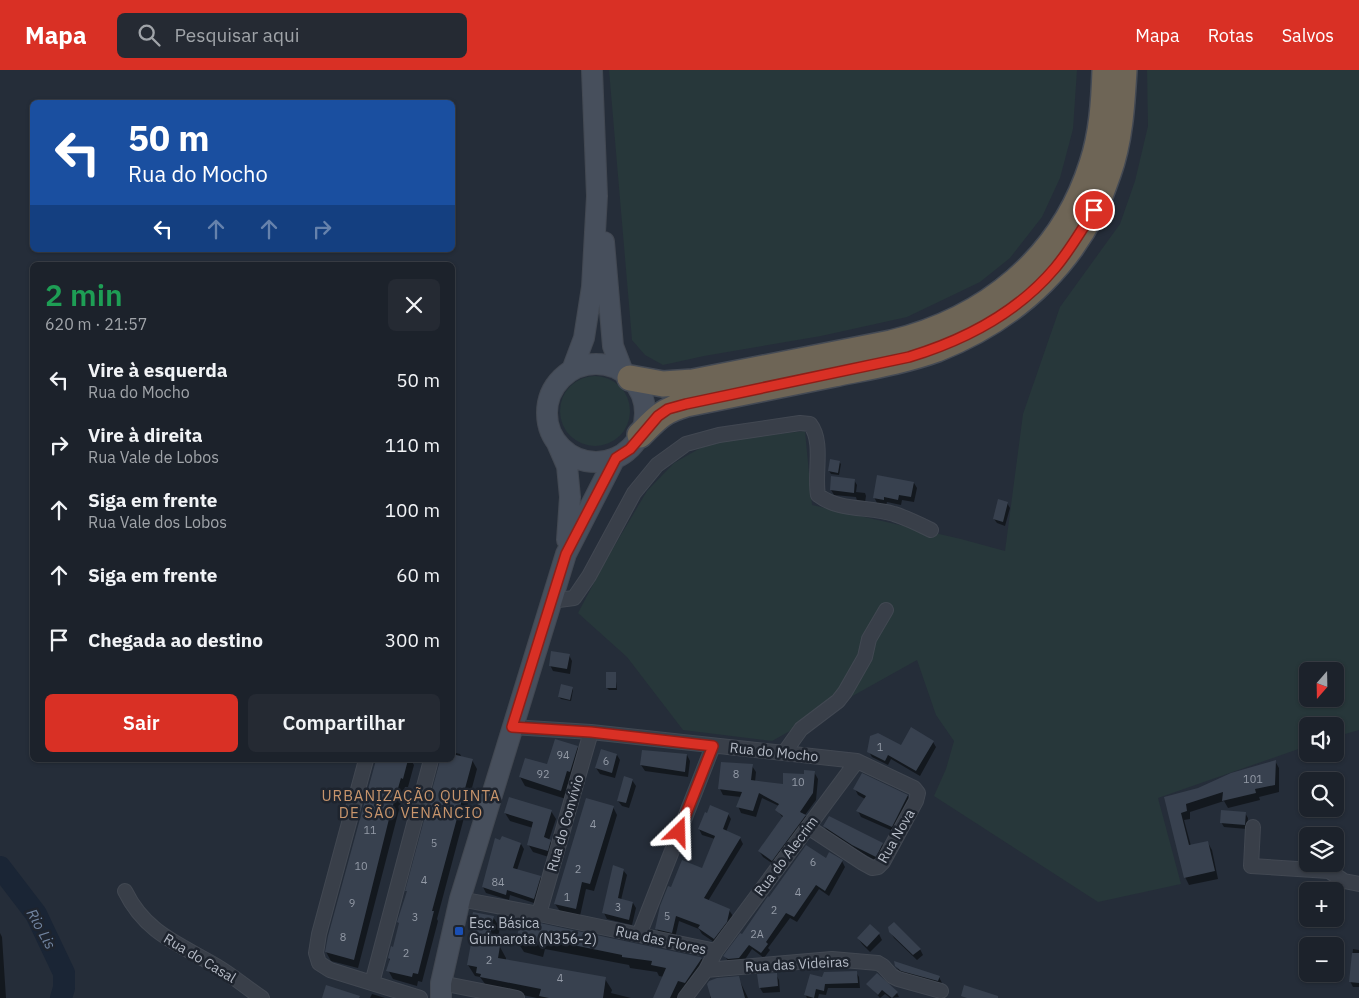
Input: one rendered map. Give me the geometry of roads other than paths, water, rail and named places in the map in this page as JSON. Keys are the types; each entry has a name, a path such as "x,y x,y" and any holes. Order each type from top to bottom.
{"highway":[{"path":"627,375 663,384 692,382 909,339 948,325 980,308 1000,294 1041,256 1055,239 1082,192 1093,163 1099,134 1105,70"},
{"path":"640,435 658,416 668,409 909,357 959,339 1006,313 1030,293 1055,268 1071,248 1094,210 1108,174 1117,138 1124,70"}],"main road":[{"path":"572,370 580,352 589,317 597,196 592,70"},
{"path":"555,440 564,450 582,460 602,461 616,458 630,449 640,435 644,423 644,405 638,388 627,375 613,346 603,232 597,196"},
{"path":"566,554 570,497 567,466 548,425 547,408 552,392 561,378 572,370 585,365 611,366 627,375"},
{"path":"441,990 460,899 566,554 616,458"}],"street":[{"path":"551,601 574,598 634,493 657,465 686,444 719,435 800,423 810,424 815,431 817,447 816,483 818,495 829,502 848,507 893,513 931,530"},
{"path":"784,753 801,728 838,700 845,692 865,657 869,638 886,610"},
{"name":"Rua do Mocho","path":"512,727 591,732 857,761"},
{"name":"Rua do Convívio","path":"539,914 591,732"},
{"path":"638,935 713,746"},
{"name":"Rua Nova","path":"808,827 872,868 878,867 883,862 916,801 918,793 914,788 857,761"},
{"name":"Rua do Alecrim","path":"685,998 706,970 716,951 857,761"},
{"path":"365,762 316,953 319,963 330,970 420,998"},
{"path":"372,983 430,762"},
{"path":"1254,827 1251,866 1329,871 1344,881 1359,884"},
{"name":"Rua do Casal","path":"125,891 129,899 154,929 173,943 219,967 262,998"},
{"name":"Rua das Flores","path":"460,899 716,951"},
{"name":"Rua das Videiras","path":"706,970 832,959 872,961 883,966 892,976 941,991"},
{"path":"441,990 512,997"}],"waterway":[{"name":"Rio Lis","path":"0,867 36,914 64,973 64,988 61,998"}],"place":[{"name":"Esc. Básica Guimarota (N356-2)","path":"459,931"}],"district":[{"name":"URBANIZAÇÃO QUINTA DE SÃO VENÂNCIO","path":"411,804"}]}
